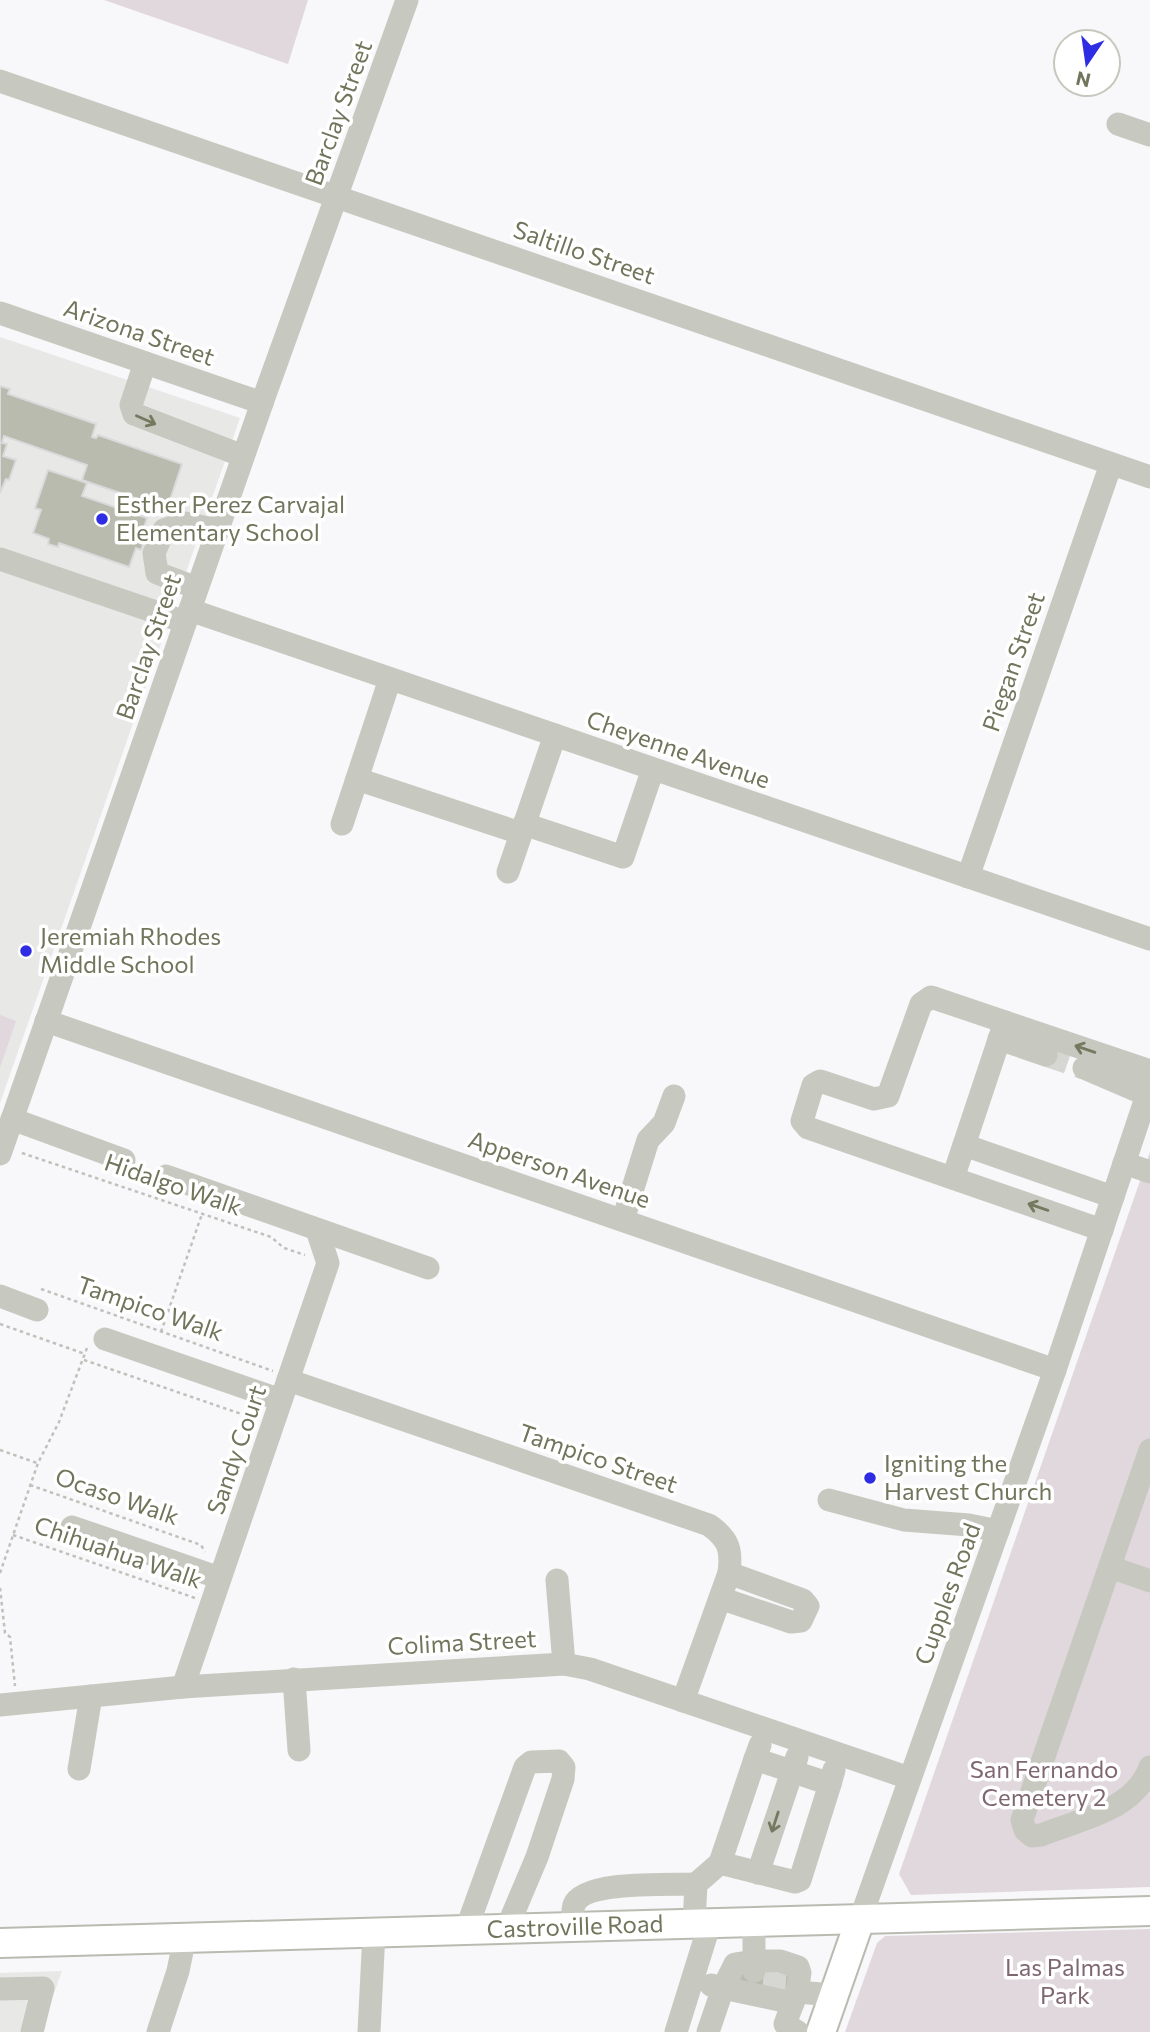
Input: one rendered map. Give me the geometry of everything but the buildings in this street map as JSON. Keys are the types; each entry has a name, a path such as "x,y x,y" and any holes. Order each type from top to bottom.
{"main road":[{"name":"Castroville Road","path":"0,1943 1150,1911"},
{"path":"821,2032 860,1920"}],"street":[{"name":"Barclay Street","path":"1,1150 243,456 407,0"},
{"name":"Saltillo Street","path":"0,80 1150,477"},
{"path":"1118,124 1150,135"},
{"name":"Arizona Street","path":"0,313 262,403"},
{"path":"145,363 131,405 134,414 243,456"},
{"name":"Piegan Street","path":"968,877 1111,464"},
{"path":"191,607 157,573 154,552 164,530 186,523 218,530"},
{"path":"0,559 191,607"},
{"name":"Cheyenne Avenue","path":"191,607 1150,939"},
{"path":"342,824 390,678"},
{"path":"508,872 555,735"},
{"path":"357,779 623,857 653,769"},
{"path":"1046,1055 1002,1030 931,997 925,999 888,1096 874,1099 820,1081 813,1085 802,1121 808,1128 1102,1230"},
{"name":"Apperson Avenue","path":"46,1021 1055,1370"},
{"path":"1002,1030 1150,1071"},
{"path":"953,1178 1002,1030"},
{"path":"1084,1068 1148,1090"},
{"name":"Cupples Road","path":"860,1920 1055,1370 1148,1090"},
{"path":"623,1220 648,1140 664,1124 674,1096"},
{"path":"12,1119 124,1160"},
{"path":"964,1144 1113,1197"},
{"path":"1124,1163 1150,1172"},
{"path":"166,1176 428,1268"},
{"path":"317,1230 328,1263"},
{"name":"Sandy Court","path":"183,1687 328,1263"},
{"path":"0,1296 37,1310"},
{"name":"Tampico Street","path":"97,1335 286,1386 709,1525 725,1538 730,1549 729,1573 683,1701"},
{"path":"1149,1772 1136,1794 1122,1803 1041,1835 1032,1836 1025,1830 1022,1820 1150,1450"},
{"path":"829,1500 904,1520 969,1525 998,1531"},
{"path":"72,1527 223,1569"},
{"path":"1110,1567 1150,1581"},
{"path":"720,1598 791,1622 801,1621 807,1615 808,1606 803,1600 729,1573"},
{"path":"558,1580 564,1664"},
{"name":"Colima Street","path":"8,1704 294,1679 564,1664 590,1669 909,1778"},
{"path":"294,1679 299,1750"},
{"path":"79,1769 90,1696"},
{"path":"572,1927 574,1903 583,1895 599,1888 695,1884 720,1863 766,1729"},
{"path":"758,1873 803,1741"},
{"path":"720,1863 795,1882 800,1880 840,1753"},
{"path":"755,1759 830,1784"},
{"path":"466,1930 525,1767 531,1762 559,1761 564,1767 563,1780 537,1857 507,1928"},
{"path":"676,2032 694,1980 702,1923 695,1884"},
{"path":"754,1922 774,1994"},
{"path":"369,2032 374,1932"},
{"path":"158,2032 178,1971 185,1937"},
{"path":"708,2032 723,1988 735,1964 774,1994"},
{"path":"694,1980 723,1988 774,1994 834,1996"},
{"path":"0,1989 43,1988 32,2032"}],"path":[{"name":"Hidalgo Walk","path":"1,1150 271,1237 284,1248 328,1263"},
{"path":"160,1332 202,1214"},
{"name":"Tampico Walk","path":"33,1286 160,1332 286,1386"},
{"path":"0,1573 38,1463 59,1422 82,1359 97,1335 101,1311"},
{"path":"0,1324 85,1354"},
{"path":"82,1359 273,1425"},
{"name":"Ocaso Walk","path":"0,1450 38,1463"},
{"name":"Ocaso Walk","path":"30,1485 201,1545 206,1554 223,1569"},
{"name":"Chihuahua Walk","path":"13,1535 212,1603"},
{"path":"0,1588 5,1633 10,1637 8,1704"}],"shaded area":[{"name":"Esther Perez Carvajal Elementary School","path":"0,337 240,418 0,1103"},
{"path":"62,1971 40,2032 0,2032 0,1973"}],"green space":[{"path":"104,0 308,0 288,64"},
{"path":"0,1015 16,1021 0,1068"},
{"name":"San Fernando Cemetery 2","path":"1150,1152 1150,1887 911,1895 899,1874"},
{"name":"Las Palmas Park","path":"1150,1929 1150,2032 845,2032 877,1943 885,1936"}],"tunnel":[{"path":"1046,1055 1084,1068"},
{"path":"774,1989 775,1973"}],"place":[{"name":"Esther Perez Carvajal Elementary School","path":"102,519"},
{"name":"Jeremiah Rhodes Middle School","path":"26,951"},
{"name":"Igniting the Harvest Church","path":"870,1478"}]}
